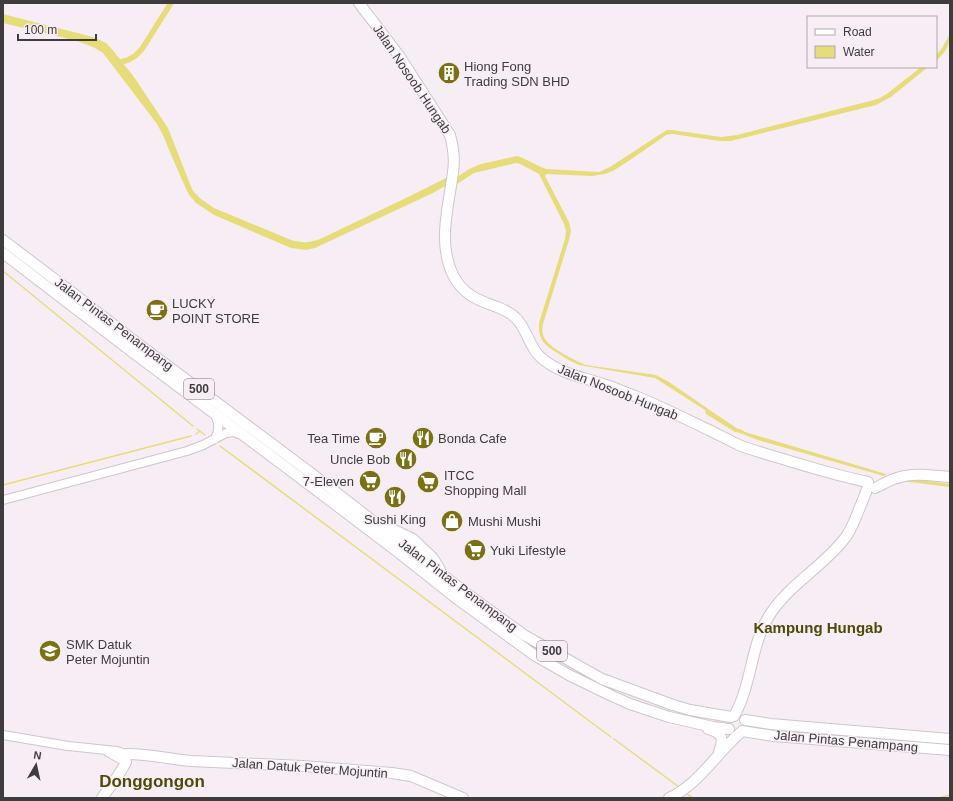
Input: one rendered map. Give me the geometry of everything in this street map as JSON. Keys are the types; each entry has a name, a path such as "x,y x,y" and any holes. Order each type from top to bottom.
{"main road":[{"name":"Jalan Nosoob Hungab","path":"359,3 400,57 450,134 453,147 454,167 444,241 453,276 462,288 479,301 510,312 522,325 536,353 554,366 572,374 636,396 740,445 870,486"},
{"name":"Jalan Pintas Penampang","path":"3,240 78,296 137,343 296,461 462,590 524,635 602,679 673,705 698,712 771,724 950,739"},
{"name":"Jalan Pintas Penampang","path":"3,253 398,552 456,598 534,655 569,675 630,704 678,719 729,729"},
{"path":"296,461 304,476 303,481"},
{"path":"669,798 688,787 710,765 718,754 745,728 738,718 752,661 761,632 769,616 782,599 833,553 846,537 870,486 912,475 950,477"},
{"path":"371,519 407,536"},
{"path":"398,552 394,544 396,538 403,535 407,536"},
{"name":"500","path":"407,536 413,539 433,558 442,574"},
{"path":"729,729 728,721 738,718"},
{"path":"678,719 684,723 714,730 720,734 722,744 718,754"},
{"name":"500","path":"729,729 734,733 741,732"},
{"name":"Jalan Pintas Penampang","path":"741,732 950,750"},
{"name":"Jalan Datuk Peter Mojuntin","path":"124,758 138,754 191,761 303,766 392,773 411,776 463,798"},
{"path":"102,798 116,777 117,768 124,758"}],"street":[{"path":"212,440 218,434 219,428 213,412"},
{"path":"3,500 186,451 226,433 234,432 244,436"},
{"name":"Jalan Datuk Peter Mojuntin","path":"3,735 68,746 117,751 124,758"}],"water":[{"path":"3,14 93,37 106,43 134,77 168,128 193,191 214,208 291,240 302,242 320,239 446,178 457,177 469,169 481,164 517,156 547,169 599,172 610,167 667,130 721,137 737,135 880,98 920,68 927,68 891,97 876,105 731,141 720,141 672,134 666,135 613,171 605,174 592,176 547,174 545,176 569,222 571,231 543,324 542,330 548,343 576,361 586,365 656,375 669,382 738,429 745,432 886,474 884,476 735,432 706,414 705,410 655,378 579,365 546,345 541,338 539,323 565,239 566,231 539,174 520,164 516,163 474,173 457,184 455,183 445,186 315,248 306,250 291,248 214,215 196,203 187,191 157,124 103,53 93,47 77,41 3,23"},
{"path":"950,34 946,49 937,60 937,54"},
{"path":"902,478 950,484 950,487 901,481"}],"waterway":[{"path":"117,63 128,60 142,49 171,3"},
{"path":"3,271 193,426"},
{"path":"197,429 205,435"},
{"path":"196,434 200,431"},
{"path":"3,485 191,436"},
{"path":"220,446 611,737"},
{"path":"614,739 679,787"},
{"path":"688,795 693,798"},
{"path":"939,798 950,795"}],"place":[{"name":"Hiong Fong Trading SDN BHD","path":"449,73"},
{"name":"LUCKY POINT STORE","path":"157,310"},
{"name":"Tea Time","path":"376,438"},
{"name":"Bonda Cafe","path":"423,438"},
{"name":"Uncle Bob","path":"406,459"},
{"name":"7-Eleven","path":"370,481"},
{"name":"ITCC Shopping Mall","path":"428,482"},
{"name":"Sushi King","path":"395,497"},
{"name":"Mushi Mushi","path":"452,521"},
{"name":"Yuki Lifestyle","path":"475,550"},
{"name":"SMK Datuk Peter Mojuntin","path":"50,651"}],"district":[{"name":"Kampung Hungab","path":"818,627"},
{"name":"Donggongon","path":"152,781"}]}
